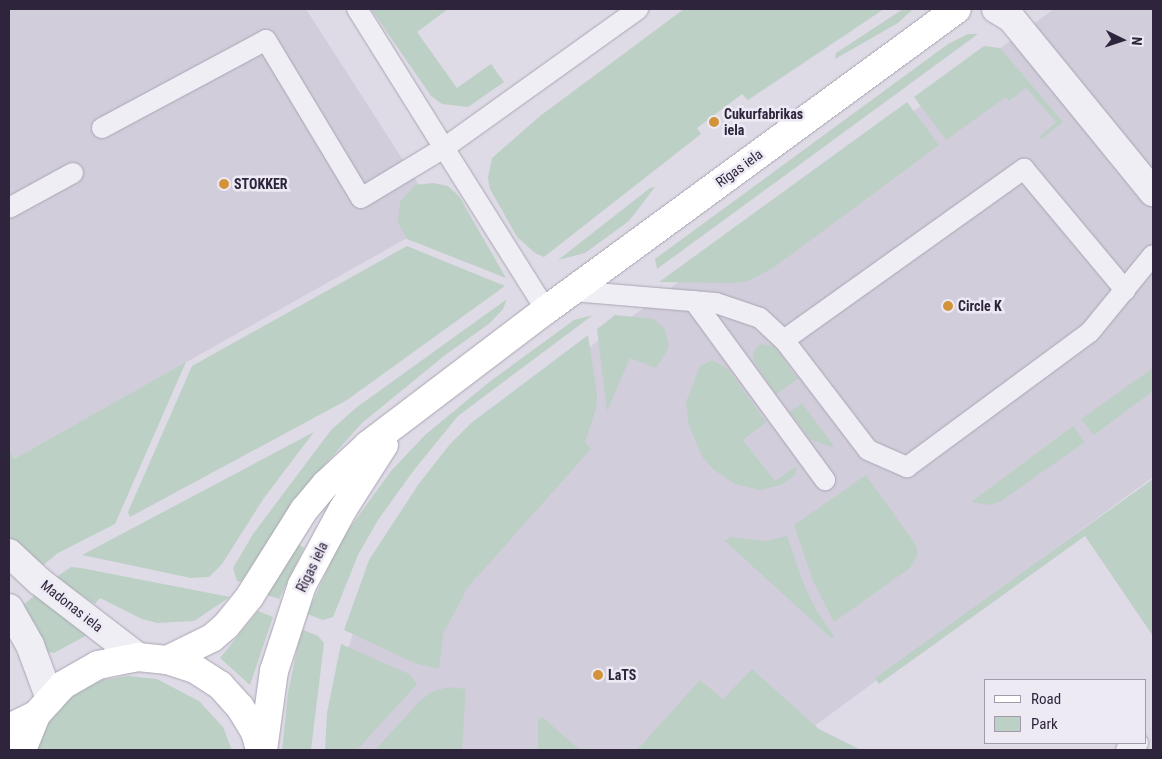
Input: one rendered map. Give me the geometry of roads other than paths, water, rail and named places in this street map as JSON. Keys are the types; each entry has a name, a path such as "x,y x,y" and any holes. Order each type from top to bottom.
{"main road":[{"name":"Rīgas iela","path":"167,660 212,638 226,626 250,596 288,532 326,484 368,445 418,409 546,310 957,9"},
{"name":"Rīgas iela","path":"262,750 274,671 302,585 364,473 383,446 418,409"},
{"path":"22,750 43,707 62,685 98,664 138,657 167,660 195,669 220,686 240,706 255,732 262,750"},
{"path":"9,728 43,707"}],"street":[{"path":"996,9 1011,18 1153,192"},
{"name":"Madonas iela","path":"9,553 39,581 138,657"},
{"path":"9,608 30,645 43,707"}],"lane":[{"path":"357,9 546,310"},
{"path":"102,128 266,40 361,198 444,148 638,9"},
{"path":"784,340 1024,169 1124,290"},
{"path":"9,208 73,173"},
{"path":"572,292 716,303 747,312 772,327 784,340 868,450 907,467 1090,332 1153,255"},
{"path":"694,301 825,480"}],"place":[{"name":"Cukurfabrikas iela","path":"714,122"},
{"name":"STOKKER","path":"224,184"},
{"name":"Circle K","path":"948,306"},
{"name":"LaTS","path":"598,675"}]}
